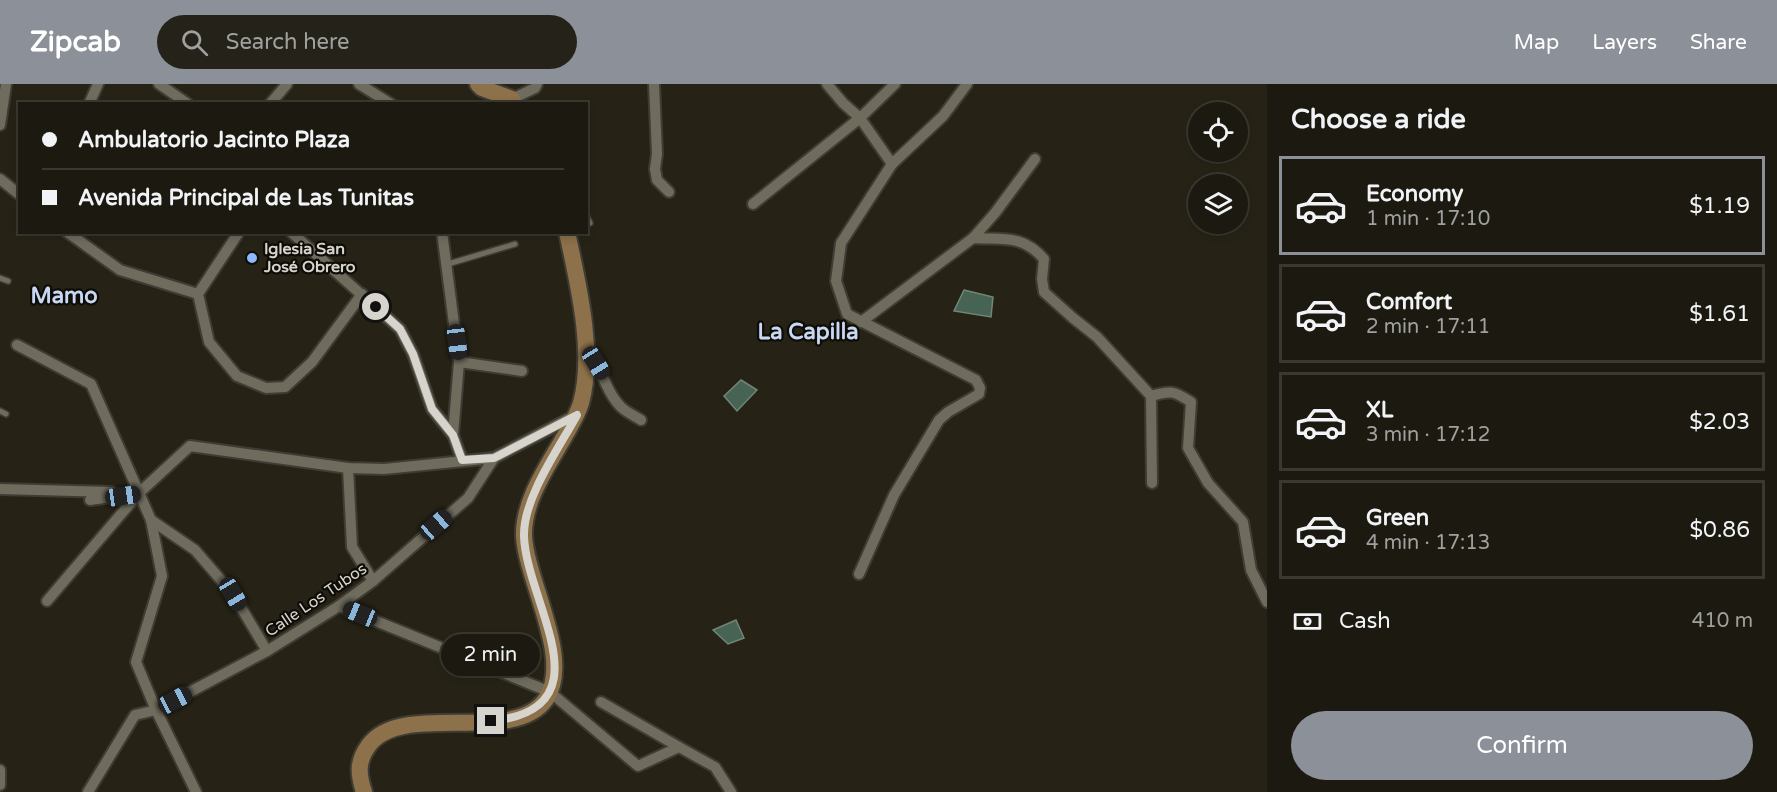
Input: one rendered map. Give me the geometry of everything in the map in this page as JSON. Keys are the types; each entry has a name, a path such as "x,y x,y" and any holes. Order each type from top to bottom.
{"main road":[{"path":"478,84 482,88 513,101"},
{"path":"501,84 513,101"},
{"path":"364,792 358,768 363,753 374,738 385,731 398,726 415,724 471,723 512,718 533,711 545,701 550,692 554,678 551,635 527,559 524,536 526,516 532,498 577,415 585,379 586,346 567,234"}],"street":[{"path":"0,125 6,84"},
{"path":"90,102 98,84"},
{"path":"159,84 185,102"},
{"path":"272,102 287,84"},
{"path":"359,84 388,102"},
{"path":"513,101 535,88 537,84"},
{"path":"654,84 657,154 655,169 657,180 669,192"},
{"path":"827,84 860,118 892,164"},
{"path":"753,204 860,118 895,84"},
{"path":"859,574 894,495 939,420 948,412 979,394 981,388 976,380 847,314 836,281 841,243 892,164 943,116 967,84"},
{"path":"861,322 973,237 995,213 1035,159"},
{"path":"0,179 18,193"},
{"path":"70,234 120,270 198,294"},
{"path":"238,234 198,294 209,342 237,376 266,388 285,387 312,362 362,294"},
{"path":"293,234 400,329 413,354 432,409 453,435 462,460"},
{"path":"442,234 459,362 453,435"},
{"path":"973,237 1023,241 1035,249 1044,259 1042,279 1044,292 1097,337 1151,396 1152,483"},
{"path":"17,345 91,384 151,520 162,576 136,662 156,710 196,792"},
{"path":"586,356 596,363 608,388 621,407 641,420"},
{"path":"459,362 522,371"},
{"path":"1151,396 1168,391 1191,402 1188,448 1208,483 1243,522 1251,570 1267,602"},
{"path":"47,600 139,493 190,446 348,468 384,469 494,458 577,415"},
{"name":"Calle Los Tubos","path":"88,792 135,715 156,710 267,651 339,606 373,581 468,498 494,458"},
{"path":"348,468 352,547 373,581"},
{"path":"0,489 139,493"},
{"path":"90,500 139,493"},
{"path":"151,520 195,550 233,594 267,651"},
{"path":"339,606 550,692 638,766 679,747"},
{"path":"601,702 715,767 731,792"},
{"path":"0,769 0,785"}],"lane":[{"path":"588,219 590,223"},
{"path":"448,264 514,244"},
{"path":"0,278 8,281"}],"shaded area":[{"path":"964,290 993,297 991,317 954,311"},
{"path":"741,380 757,390 737,411 724,396"},
{"path":"736,620 744,638 728,644 713,630"}],"place":[{"name":"Iglesia San José Obrero","path":"252,258"}],"district":[{"name":"Mamo","path":"64,296"},
{"name":"La Capilla","path":"808,332"}],"route":[{"path":"376,307 400,329 413,354 432,409 453,435 462,460 494,458 577,415 532,498 526,516 524,536 527,559 551,635 554,678 545,701 533,711 512,718 491,721"}]}
